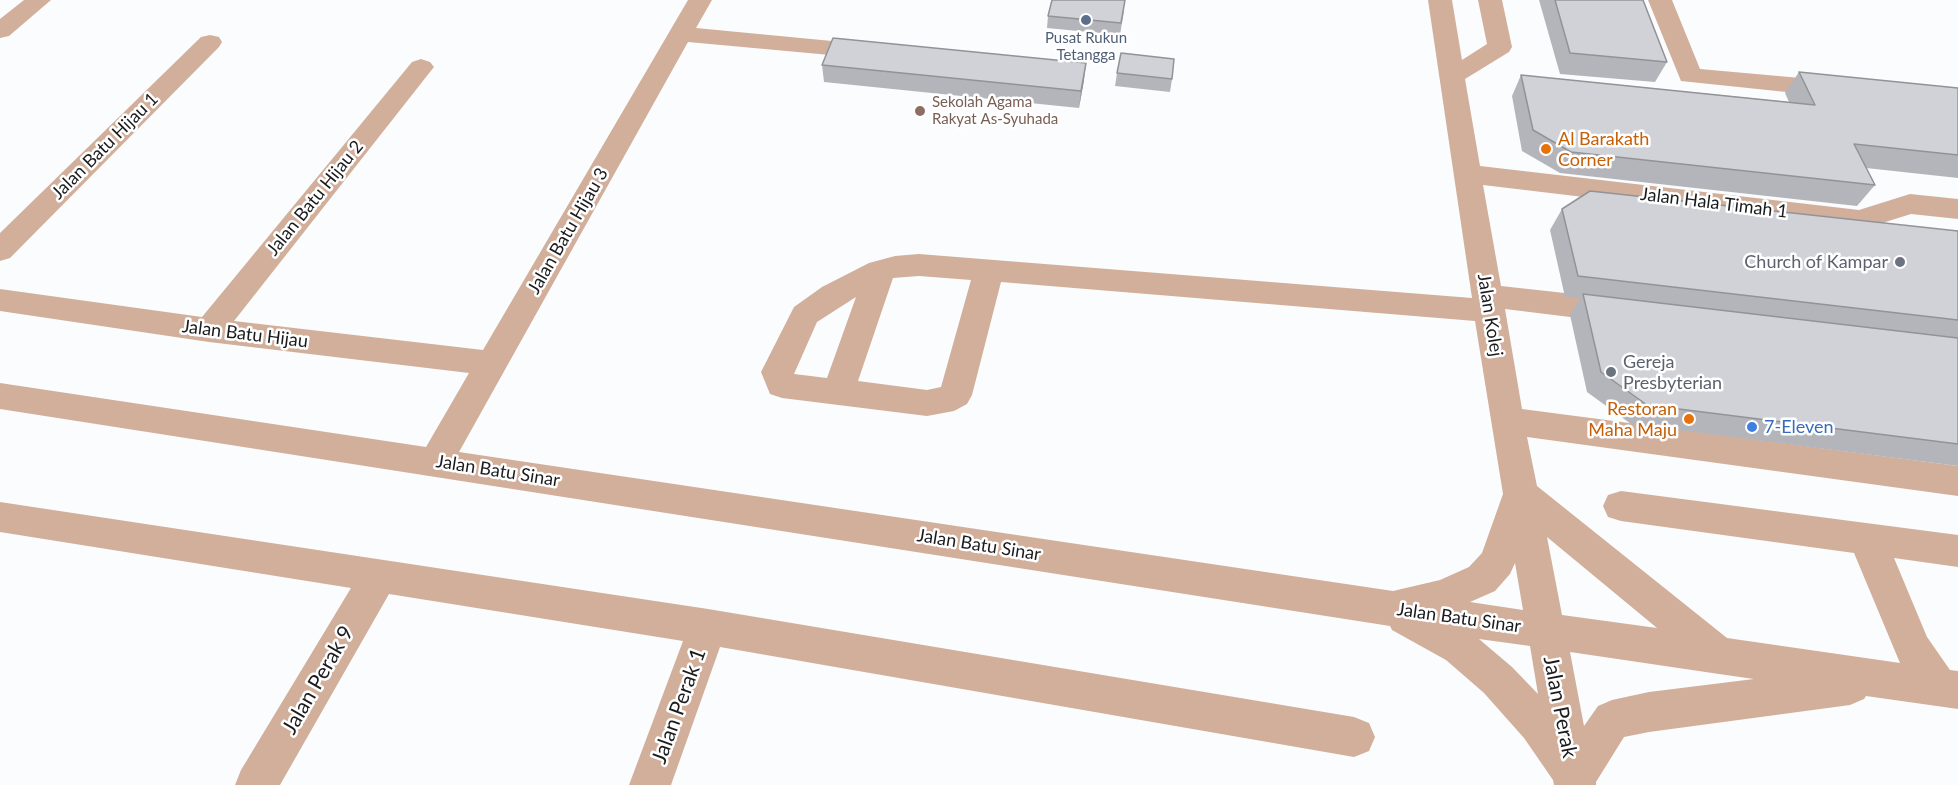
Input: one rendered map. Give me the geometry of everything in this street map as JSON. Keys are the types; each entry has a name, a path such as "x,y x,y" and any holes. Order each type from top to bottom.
{"street":[{"path":"0,31 39,0"},
{"name":"Jalan Batu Hijau 3","path":"435,462 700,0"},
{"name":"Jalan Kolej","path":"1440,0 1507,421 1545,630"},
{"path":"1453,76 1500,46 1490,0"},
{"path":"1660,0 1690,76 1853,90"},
{"path":"682,34 895,54"},
{"name":"Jalan Batu Hijau 1","path":"0,251 210,42"},
{"name":"Jalan Batu Hijau 2","path":"209,330 421,67"},
{"name":"Jalan Hala Timah 1","path":"1468,174 1860,220 1910,204 1958,209"},
{"path":"989,271 955,395 942,402 927,404 782,385 777,372 805,315 833,295 880,271 919,265 1652,315"},
{"path":"838,393 880,271"},
{"name":"Jalan Batu Hijau","path":"0,300 209,330 491,363"},
{"name":"Jalan Batu Sinar","path":"0,396 1386,608 1948,689"},
{"path":"1507,421 1958,481"},
{"path":"1386,608 1443,596 1482,579 1497,562 1521,494 1719,656"},
{"path":"1621,506 1958,551"},
{"path":"0,517 708,627 1354,737"},
{"path":"1867,539 1913,649 1948,689"},
{"name":"Jalan Perak 9","path":"256,785 380,576"},
{"path":"1386,608 1460,647 1498,680 1538,724 1575,782 1612,720 1649,712 1889,681"},
{"name":"Jalan Perak 1","path":"650,785 708,627"},
{"name":"Jalan Perak","path":"1545,630 1575,782"}],"building":[{"path":"1052,0 1125,0 1121,23 1048,16"},
{"path":"1555,0 1643,0 1667,62 1570,53"},
{"path":"833,38 1086,63 1081,91 822,65"},
{"path":"1121,53 1174,59 1172,79 1117,73"},
{"path":"1799,72 1958,88 1958,155 1854,144 1875,185 1571,152 1533,130 1521,75 1815,105"},
{"path":"1590,191 1958,231 1958,320 1578,276 1562,209"},
{"path":"1583,294 1958,338 1958,444 1647,405 1601,372"}],"place":[{"name":"Pusat Rukun Tetangga","path":"1086,20"},
{"name":"Sekolah Agama Rakyat As-Syuhada","path":"920,111"},
{"name":"Al Barakath Corner","path":"1546,149"},
{"name":"Church of Kampar","path":"1900,262"},
{"name":"Gereja Presbyterian","path":"1611,372"},
{"name":"Restoran Maha Maju","path":"1689,419"},
{"name":"7-Eleven","path":"1752,427"}]}
